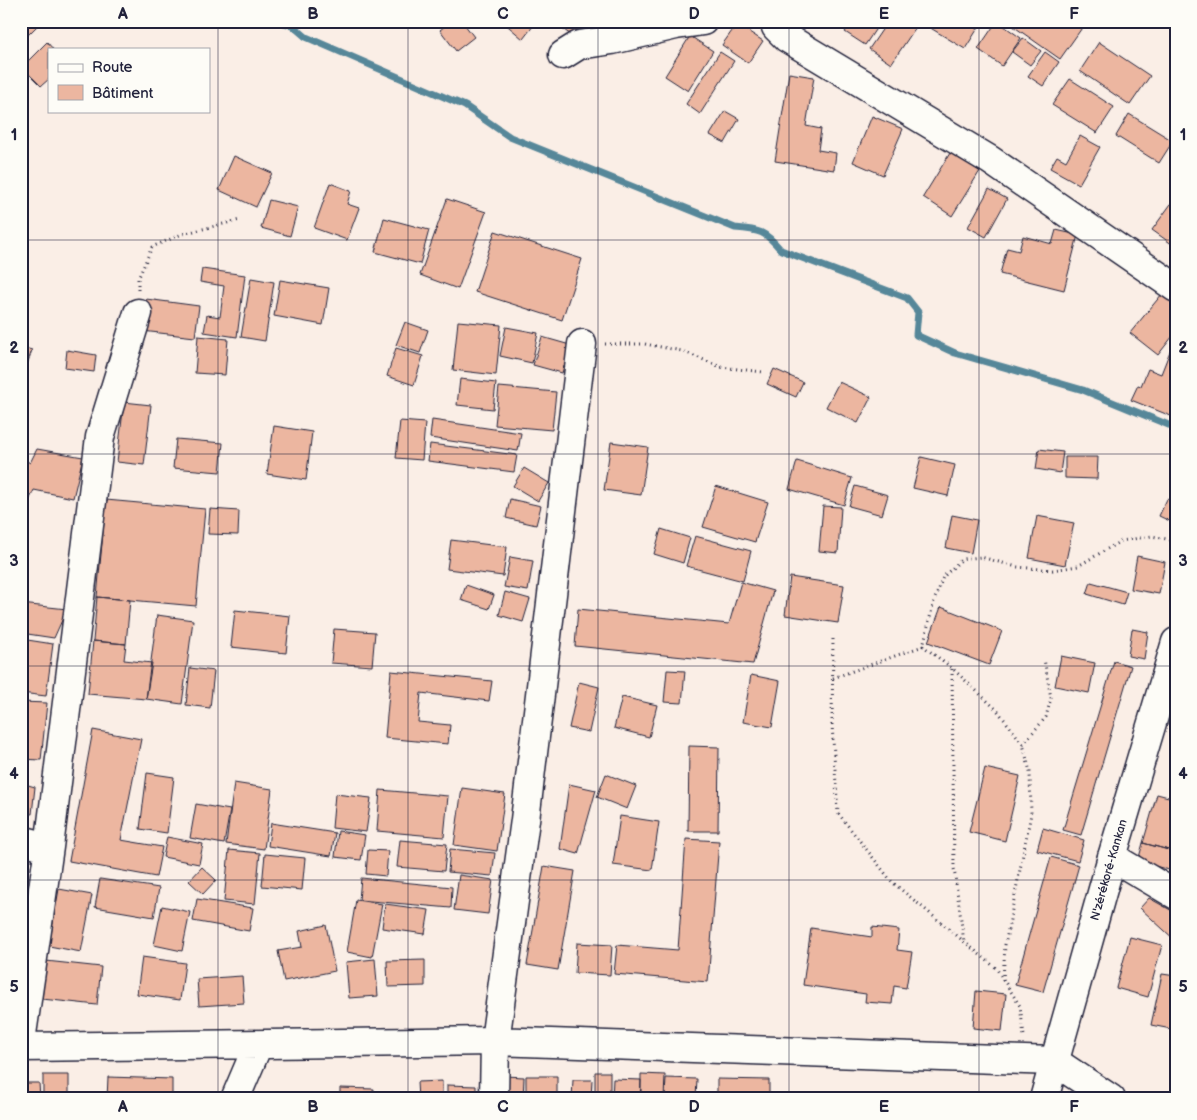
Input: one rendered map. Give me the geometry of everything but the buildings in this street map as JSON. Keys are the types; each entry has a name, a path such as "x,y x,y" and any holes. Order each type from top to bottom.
{"main road":[{"path":"563,55 579,45 703,21"},
{"path":"774,21 776,27 787,38 990,160 1176,288"},
{"path":"21,1041 50,847 100,438 138,313"},
{"path":"494,1099 494,1041 526,810 582,344"},
{"name":"N'zérékoré-Kankan","path":"1044,1099 1112,857 1176,642"},
{"path":"21,840 50,847"},
{"path":"1112,857 1176,895"},
{"path":"21,1047 494,1041 1054,1060 1110,1099"},
{"path":"235,1099 258,1045"}],"path":[{"path":"138,313 138,279 152,246 182,234 240,220"},
{"path":"582,344 645,344 682,351 721,367 763,372"},
{"path":"923,646 934,601 943,577 962,559 981,557 1017,567 1053,570 1078,566 1121,541 1152,536 1176,541"},
{"path":"833,639 832,725 838,813 892,882 996,968 1020,1006 1027,1059"},
{"path":"923,646 952,668 997,710 1023,744 1030,772 1031,814 1005,946 1003,980"},
{"path":"832,678 923,646"},
{"path":"1023,744 1046,717 1051,698 1044,660"},
{"path":"952,668 954,868 964,942"}],"waterway":[{"path":"277,21 292,25 306,37 465,106 510,137 735,228 756,231 766,235 781,250 907,298 918,312 916,335 955,353 1083,390 1176,428"}]}
